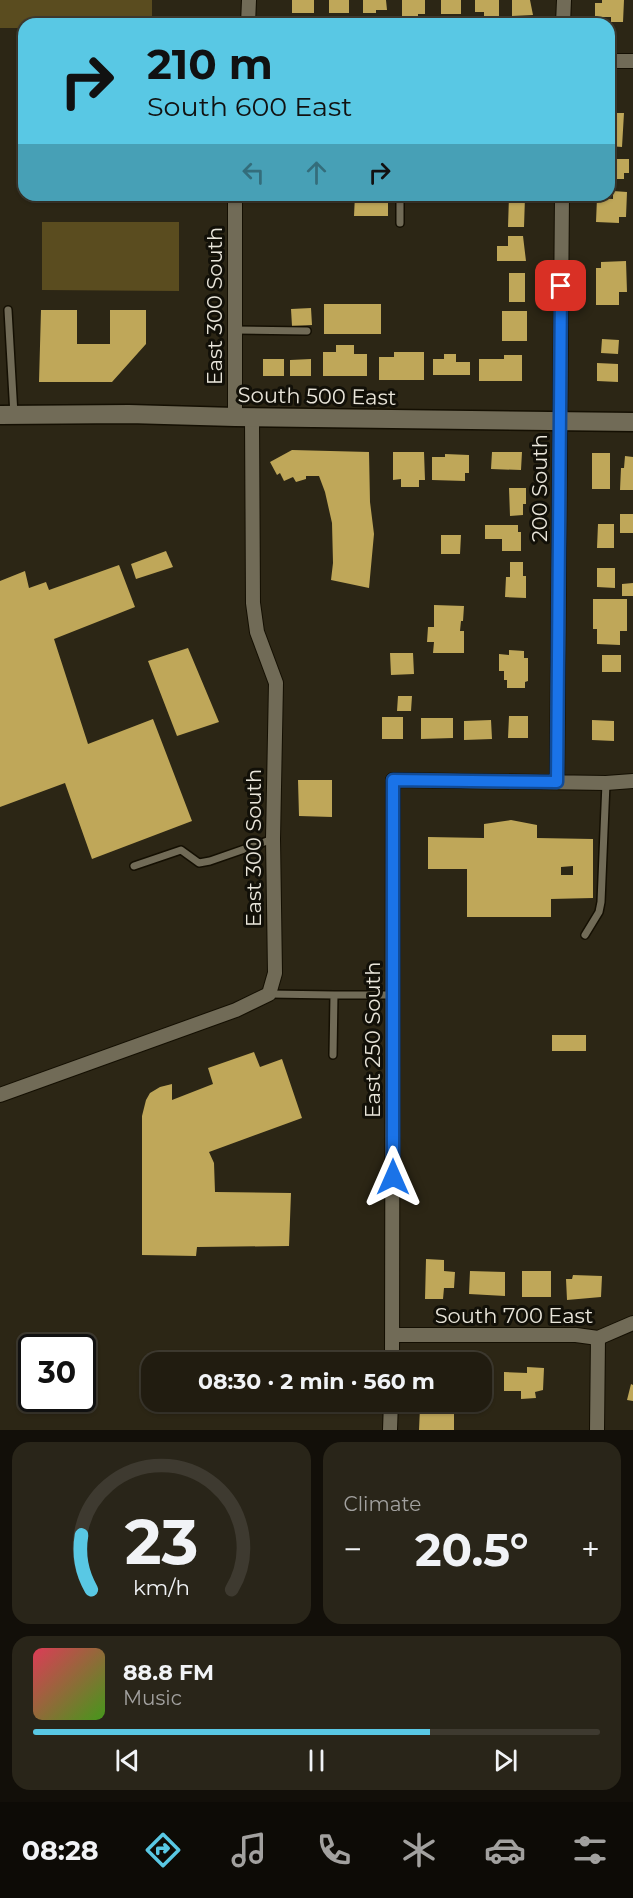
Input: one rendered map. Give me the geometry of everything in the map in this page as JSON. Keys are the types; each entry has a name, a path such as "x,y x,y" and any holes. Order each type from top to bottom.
{"street":[{"path":"248,18 249,0"},
{"path":"563,18 564,0"},
{"path":"615,61 633,61"},
{"name":"East 300 South","path":"235,201 236,330 253,603 257,632 276,683 273,839 275,973 269,994"},
{"name":"200 South","path":"557,782 562,201"},
{"name":"South 500 East","path":"7,415 129,414 633,422"},
{"name":"East 250 South","path":"392,1352 393,780 557,782"},
{"path":"557,782 633,781"},
{"path":"0,1095 237,1010 269,994"},
{"name":"South 700 East","path":"393,1335 576,1335 598,1338 633,1323"},
{"path":"597,1430 598,1338"},
{"path":"390,1430 391,1412"}],"lane":[{"path":"400,201 400,223"},
{"path":"7,415 8,310"},
{"path":"236,330 307,331"},
{"path":"585,935 602,902 606,783"},
{"path":"134,866 181,850 198,863 210,861 273,839"},
{"path":"269,994 393,995"},
{"path":"333,1055 334,995"}],"shaded area":[{"path":"0,0 152,0 152,18 18,18 18,28 0,28"},
{"path":"42,222 179,222 179,291 42,290"}],"building":[{"path":"292,0 314,0 314,13 292,13"},
{"path":"329,0 349,0 349,13 329,13"},
{"path":"363,0 386,0 387,10 363,13"},
{"path":"402,0 425,0 425,14 418,14 418,18 402,18"},
{"path":"441,0 461,0 461,14 441,14"},
{"path":"475,0 499,0 499,16 484,16 484,12 475,12"},
{"path":"512,0 530,0 533,15 512,16"},
{"path":"602,0 624,0 623,22 615,22 615,18 611,17 595,17 595,3 602,3"},
{"path":"615,113 624,113 622,147 615,146"},
{"path":"615,159 629,159 629,173 624,173 624,179 615,179"},
{"path":"615,191 627,192 626,217 619,217 619,223 596,222 597,201 615,201"},
{"path":"355,201 388,201 388,216 354,216"},
{"path":"509,201 525,201 524,227 508,227"},
{"path":"508,236 523,236 526,261 497,261 497,246 508,246"},
{"path":"626,261 627,292 619,292 619,305 596,305 596,268 601,268 601,262"},
{"path":"509,273 525,273 525,302 509,302"},
{"path":"324,304 381,304 381,334 324,334"},
{"path":"311,308 312,325 292,326 291,309"},
{"path":"41,310 77,310 77,344 110,344 110,310 146,310 146,344 112,382 39,382"},
{"path":"502,311 527,311 527,341 502,341"},
{"path":"602,339 619,340 618,354 601,353"},
{"path":"336,345 354,345 354,354 367,354 367,376 323,376 323,352 336,352"},
{"path":"394,352 424,352 424,380 379,380 379,357 394,357"},
{"path":"444,354 456,354 456,362 470,362 470,375 433,375 433,359 444,359"},
{"path":"504,355 522,355 522,381 479,381 479,359 504,359"},
{"path":"263,359 284,359 284,376 263,376"},
{"path":"311,359 311,376 290,376 290,360"},
{"path":"597,363 618,364 618,382 597,381"},
{"path":"292,450 369,452 370,502 374,534 369,588 331,580 332,523 319,476 306,476 306,479 296,482 293,477 284,481 280,473 277,475 270,462"},
{"path":"393,452 424,452 425,480 419,480 419,487 401,487 401,479 393,480"},
{"path":"492,452 522,452 521,470 491,469"},
{"path":"592,453 610,453 610,489 592,489"},
{"path":"445,454 469,455 469,473 465,473 465,481 432,480 432,457 445,457"},
{"path":"625,456 633,457 633,490 620,490 621,468 624,468"},
{"path":"509,488 526,488 523,515 510,516"},
{"path":"620,514 633,514 633,533 620,533"},
{"path":"598,524 614,524 614,548 597,548"},
{"path":"485,525 518,525 518,532 521,532 521,551 502,551 502,539 485,539"},
{"path":"441,535 461,535 460,554 441,554"},
{"path":"166,551 173,567 136,579 131,564"},
{"path":"510,562 523,562 523,576 526,576 526,598 505,597 506,577 510,577"},
{"path":"119,565 135,607 54,639 88,744 153,719 192,821 92,859 65,783 0,807 0,581 25,571 29,588 46,582 49,590"},
{"path":"597,568 615,568 615,588 597,587"},
{"path":"633,583 633,596 622,596 622,584"},
{"path":"593,599 627,599 627,631 620,631 620,645 597,644 597,629 593,629"},
{"path":"434,605 464,606 460,631 464,631 464,653 433,653 434,642 427,642 428,627 434,627"},
{"path":"188,648 219,722 177,736 148,661"},
{"path":"509,650 524,651 524,658 528,658 528,681 525,682 525,688 507,688 504,671 499,671 499,654 509,655"},
{"path":"390,653 413,653 414,674 391,675"},
{"path":"602,655 621,655 621,672 602,672"},
{"path":"398,696 412,696 411,711 397,711"},
{"path":"509,716 528,716 528,738 508,738"},
{"path":"382,717 403,717 403,739 382,739"},
{"path":"421,718 453,718 453,738 421,739"},
{"path":"491,720 492,739 464,740 464,721"},
{"path":"592,720 614,721 614,741 592,740"},
{"path":"298,780 332,780 332,817 299,816"},
{"path":"511,820 537,825 537,838 593,839 593,898 551,899 551,917 467,917 467,869 428,869 428,837 484,838 484,824","holes":["573,866 573,875 561,875 561,867"]},
{"path":"552,1035 586,1035 586,1051 552,1051"},
{"path":"254,1052 260,1067 282,1059 302,1118 209,1152 214,1163 215,1192 291,1193 289,1246 197,1247 196,1256 142,1255 142,1116 146,1100 150,1093 172,1084 172,1100 213,1084 208,1068"},
{"path":"426,1259 444,1260 444,1271 455,1272 454,1288 444,1288 443,1299 425,1299"},
{"path":"470,1271 505,1272 505,1296 469,1294"},
{"path":"522,1271 551,1271 551,1297 522,1297"},
{"path":"573,1275 602,1276 601,1297 567,1300 566,1279 572,1279"},
{"path":"527,1367 544,1368 543,1390 535,1392 536,1398 521,1399 521,1391 504,1391 504,1372 527,1373"},
{"path":"631,1384 633,1385 633,1401 627,1400"},
{"path":"420,1412 454,1412 454,1430 419,1430"}],"route":[{"path":"393,1177 393,780 557,782 561,286"}]}
